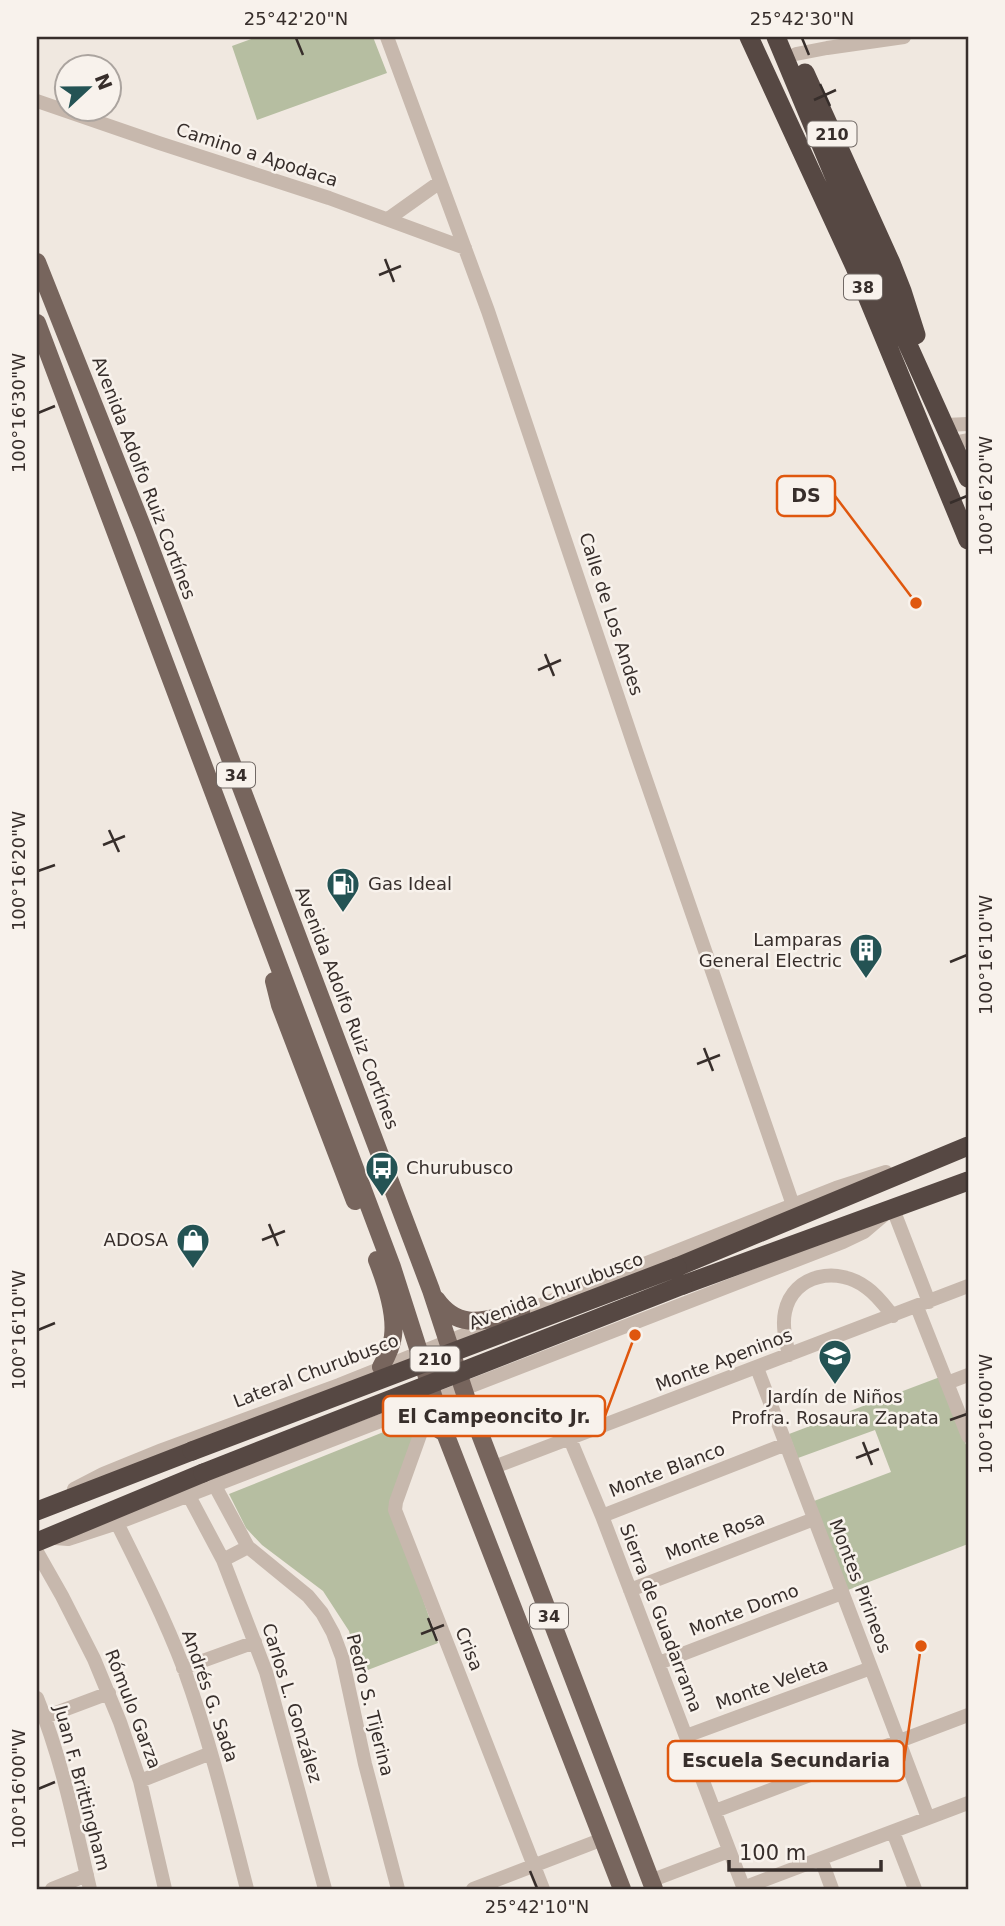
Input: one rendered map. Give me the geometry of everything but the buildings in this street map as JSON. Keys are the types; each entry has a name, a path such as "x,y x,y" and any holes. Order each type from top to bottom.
{"highway":[{"name":"38","path":"750,37 855,267 968,540"},
{"path":"776,37 863,245 924,377 955,436 968,478"},
{"name":"210","path":"793,46 902,291 922,354 924,377"},
{"name":"Avenida Churubusco","path":"43,1540 209,1480 680,1276 813,1212 968,1146"},
{"path":"813,1212 833,1212 968,1161"},
{"name":"Avenida Churubusco","path":"42,1509 192,1451 680,1276 890,1210 968,1181"}],"main road":[{"name":"Avenida Adolfo Ruiz Cortínes","path":"37,262 144,531 652,1885"},
{"name":"34","path":"37,323 392,1266 434,1401 622,1889"},
{"path":"257,910 280,1005 380,1267 387,1293 393,1337 380,1367"},
{"path":"430,1290 444,1310 467,1322 521,1312"},
{"path":"400,1414 425,1421 446,1433"}],"street":[{"name":"Calle de Los Andes","path":"387,37 465,248 793,1205"},
{"path":"793,46 839,46 904,37"},
{"name":"Camino a Apodaca","path":"37,100 388,219 465,248"},
{"path":"388,219 440,182"},
{"path":"955,436 968,424"},
{"name":"Lateral Churubusco","path":"42,1509 76,1487 103,1474 793,1205 889,1170 918,1168"},
{"path":"43,1540 68,1539 117,1523 188,1496 209,1480 400,1414 807,1256 864,1232 890,1210 947,1383 968,1436"},
{"path":"807,1256 816,1277"},
{"path":"789,1355 785,1312 796,1290 816,1277 834,1275 854,1280 867,1287 893,1316"},
{"name":"Monte Apeninos","path":"494,1467 968,1286"},
{"path":"521,1312 539,1359"},
{"path":"482,1327 500,1375"},
{"name":"Montes Pirineos","path":"757,1368 928,1818"},
{"path":"947,1383 968,1375"},
{"name":"Crisa","path":"425,1421 395,1510 543,1889"},
{"name":"Sierra de Guadarrama","path":"570,1439 659,1663 743,1889"},
{"name":"Monte Blanco","path":"602,1516 786,1444"},
{"name":"Pedro S. Tijerina","path":"209,1480 248,1547 308,1596 333,1633 342,1657 365,1764 398,1889"},
{"name":"Carlos L. González","path":"188,1496 223,1560 256,1642 325,1889"},
{"name":"Monte Rosa","path":"630,1590 814,1519"},
{"name":"Andrés G. Sada","path":"117,1523 155,1600 183,1668 211,1753 247,1889"},
{"path":"223,1560 248,1547"},
{"name":"Rómulo Garza","path":"37,1552 72,1615 109,1693 140,1781 165,1889"},
{"name":"Monte Domo","path":"659,1663 842,1593"},
{"path":"183,1668 256,1642"},
{"name":"Monte Veleta","path":"686,1736 871,1668"},
{"path":"45,1717 109,1693"},
{"name":"Juan F. Brittingham","path":"37,1698 69,1797 88,1882"},
{"path":"715,1811 968,1715"},
{"path":"140,1781 211,1753"},
{"path":"743,1889 968,1803"},
{"path":"893,1832 915,1889"},
{"path":"473,1889 603,1839"},
{"path":"652,1885 729,1851"},
{"path":"821,1859 832,1889"},
{"path":"52,1889 88,1882"}],"green space":[{"path":"257,37 373,37 387,73 257,120 232,46"},
{"path":"940,1377 968,1450 968,1544 848,1590 814,1501 891,1472 875,1430 798,1458 789,1434"},
{"path":"418,1425 390,1503 438,1643 360,1673 349,1631 323,1591 262,1545 246,1528 229,1494 396,1427"}],"place":[{"name":"DS","path":"916,603"},
{"name":"Gas Ideal","path":"343,914"},
{"name":"Lamparas General Electric","path":"866,980"},
{"name":"Churubusco","path":"382,1198"},
{"name":"ADOSA","path":"193,1270"},
{"name":"El Campeoncito Jr.","path":"635,1335"},
{"name":"Jardín de Niños Profra. Rosaura Zapata","path":"835,1386"},
{"name":"Escuela Secundaria","path":"921,1646"}]}
